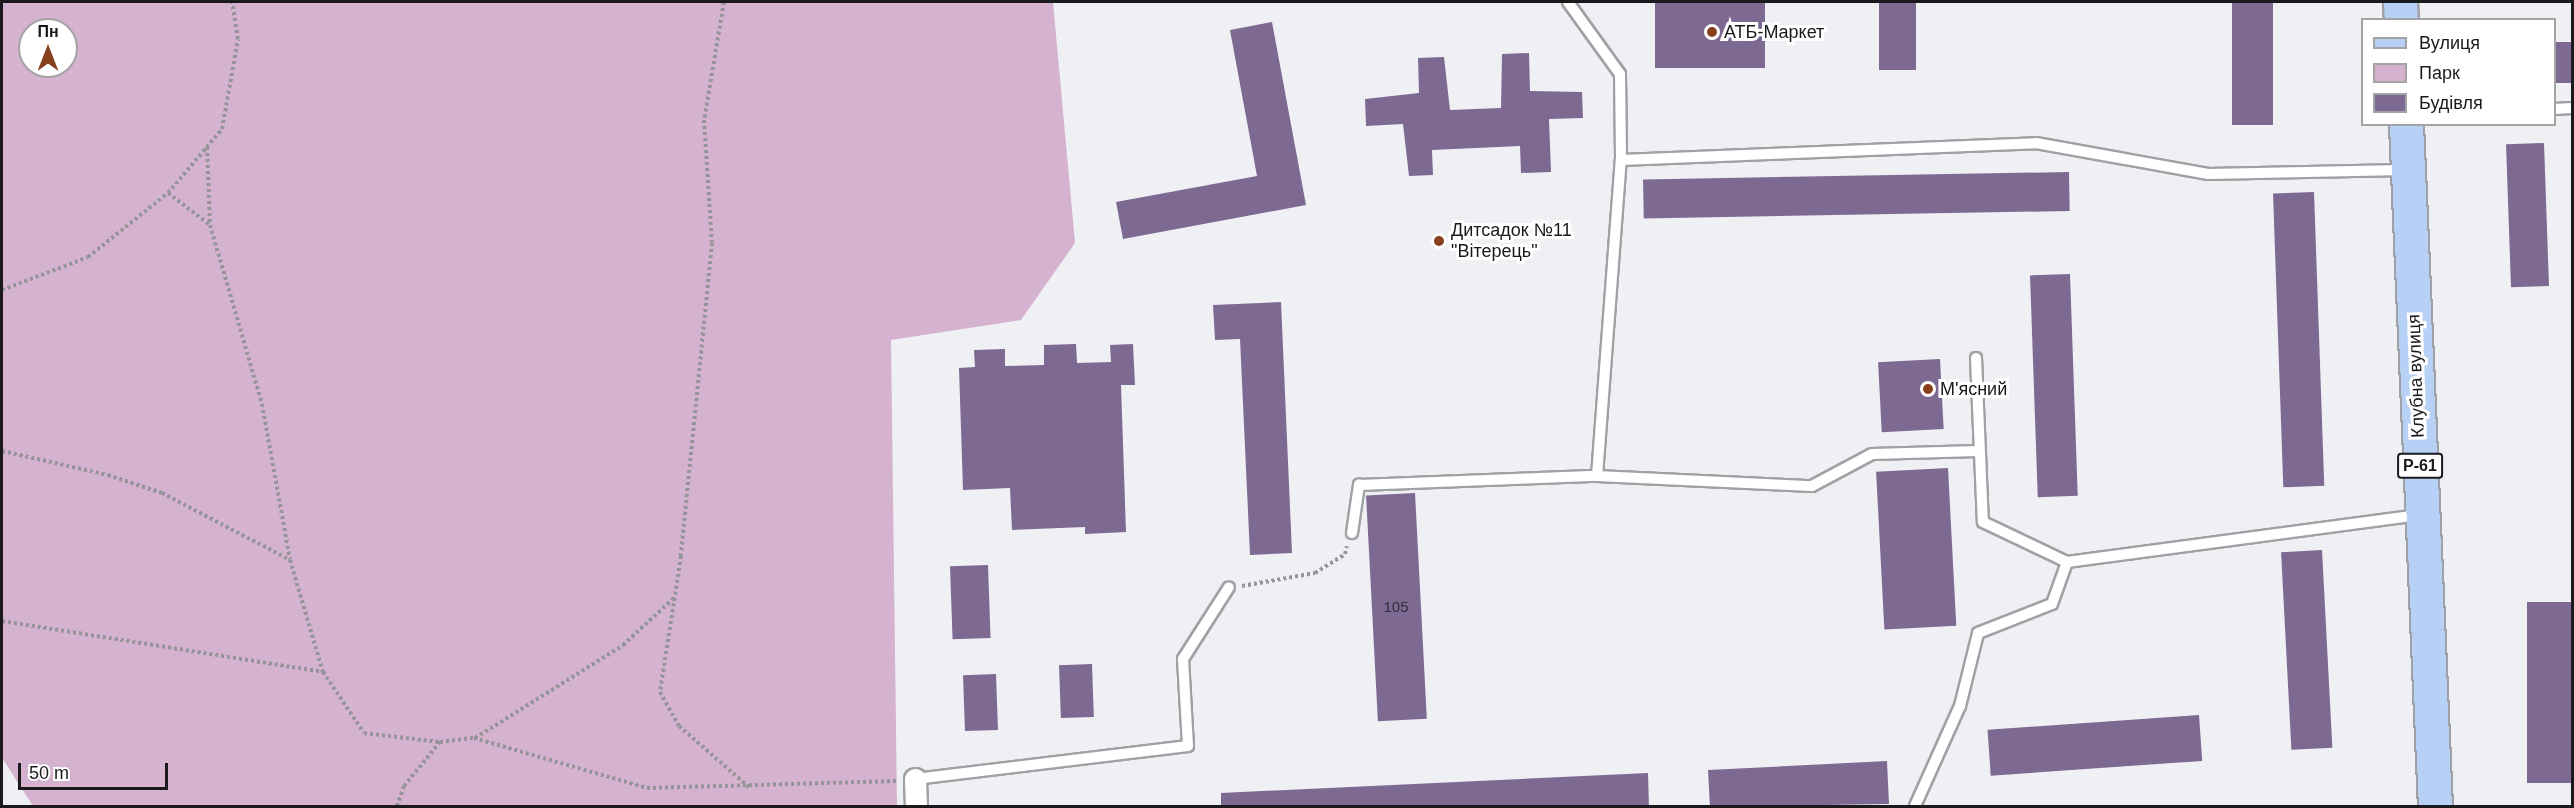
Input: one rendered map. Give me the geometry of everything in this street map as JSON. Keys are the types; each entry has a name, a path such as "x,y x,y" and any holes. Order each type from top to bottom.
{"main road":[{"path":"2400,2 2401,18"},
{"name":"Клубна вулиця","path":"2406,126 2435,807"}],"street":[{"path":"915,779 916,807"}],"lane":[{"path":"1568,2 1620,74 1621,160 1597,476"},
{"path":"2556,109 2572,108"},
{"path":"1621,160 2036,143 2208,174 2408,170"},
{"path":"1976,358 1978,451 1983,522 2067,562 2422,514"},
{"path":"1352,533 1359,485 1597,476 1812,486 1872,454 1978,451"},
{"path":"1915,807 1960,706 1978,633 2052,604 2067,562"},
{"path":"915,779 1188,746 1183,659 1229,587"}],"path":[{"path":"2,290 88,257 168,193 222,129 236,50 232,2"},
{"path":"724,2 704,120 712,243 675,598 660,692 679,726 749,787"},
{"path":"207,147 210,225 262,404 290,560 323,672 364,733 440,742 474,738 647,788 749,787 915,779"},
{"path":"168,193 210,225"},
{"path":"2,451 108,475 162,494 290,560"},
{"path":"1229,587 1284,582 1315,573 1345,554 1352,533"},
{"path":"474,738 623,645 675,598"},
{"path":"2,621 323,672"},
{"path":"397,807 404,786 440,742"}],"green space":[{"path":"2,2 1053,2 1075,243 1021,320 891,340 897,806 33,806 2,758"}],"building":[{"name":"АТБ-Маркет","path":"1655,2 1765,2 1765,68 1655,68"},
{"path":"1879,2 1916,2 1916,70 1879,70"},
{"path":"2232,2 2273,2 2273,125 2232,125"},
{"path":"1272,22 1306,205 1123,239 1116,202 1257,176 1230,30"},
{"path":"2556,42 2572,42 2572,83 2556,83"},
{"path":"1529,53 1530,91 1582,92 1583,118 1549,119 1551,172 1521,173 1520,146 1432,150 1433,175 1409,176 1403,124 1366,126 1365,99 1419,93 1418,58 1444,57 1450,110 1501,108 1502,54"},
{"path":"2544,143 2549,286 2511,287 2506,144"},
{"path":"2069,172 2070,211 1644,218 1643,179"},
{"path":"2314,192 2324,486 2283,487 2273,193"},
{"path":"2070,274 2078,496 2038,497 2030,275"},
{"path":"1281,302 1292,553 1250,555 1240,339 1215,340 1213,305"},
{"path":"1076,344 1077,363 1111,362 1110,345 1133,344 1135,385 1121,385 1126,532 1085,534 1085,527 1012,530 1010,488 963,490 959,368 975,367 974,350 1005,349 1005,366 1044,365 1044,345"},
{"path":"1940,359 1944,429 1882,432 1878,362"},
{"path":"1948,468 1956,626 1884,630 1876,472"},
{"path":"1415,493 1427,719 1378,721 1366,496"},
{"path":"2322,550 2332,748 2291,750 2281,552"},
{"path":"988,565 991,638 953,639 950,566"},
{"path":"2527,602 2572,602 2572,783 2527,783"},
{"path":"1092,664 1094,717 1061,718 1059,665"},
{"path":"996,674 998,730 965,731 963,675"},
{"path":"2199,715 2202,761 1991,776 1988,730"},
{"path":"1887,761 1889,804 1710,807 1708,770"},
{"path":"1648,773 1649,807 1221,807 1221,793"}],"place":[{"name":"АТБ-Маркет","path":"1712,32"},
{"name":"Дитсадок №11 \"Вітерець\"","path":"1439,241"},
{"name":"М'ясний","path":"1928,389"}]}
